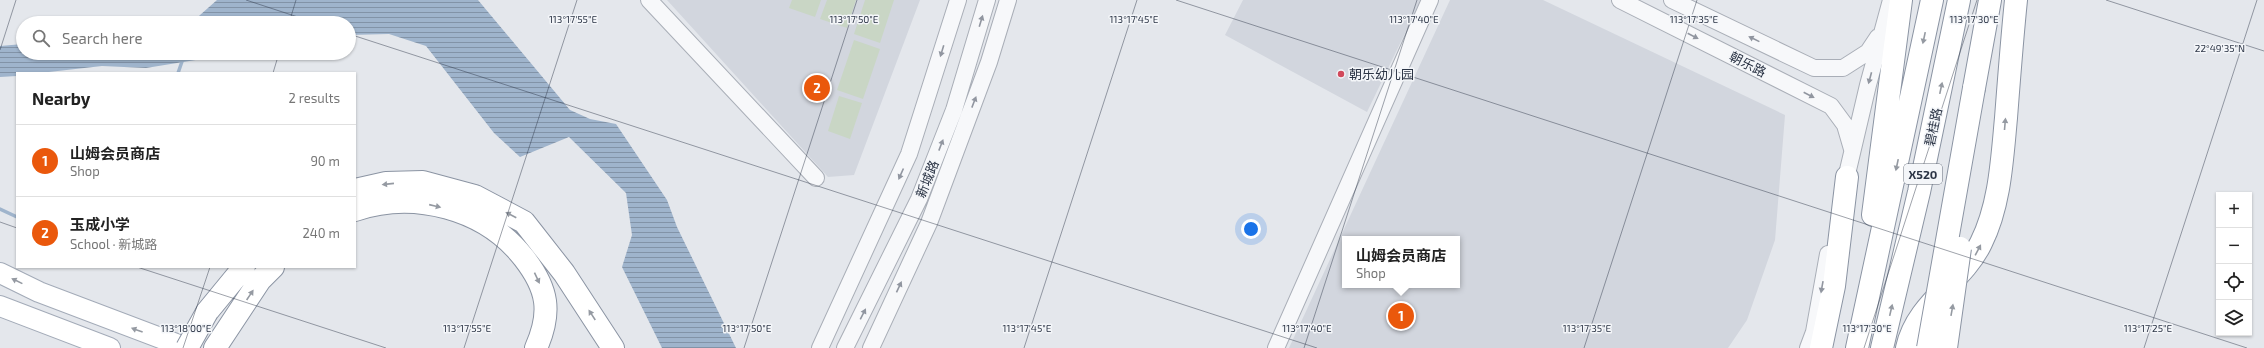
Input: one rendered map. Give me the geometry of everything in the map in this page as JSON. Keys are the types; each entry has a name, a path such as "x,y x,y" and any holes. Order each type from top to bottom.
{"highway":[{"path":"1864,318 1875,198 1901,0"},
{"name":"X520","path":"1857,348 1932,0"},
{"name":"碧桂路","path":"1882,348 1919,192 1959,0"},
{"path":"1946,348 1957,281 1978,88 1990,0"},
{"path":"1907,348 1910,332 1929,303 1973,259 1992,218 2002,164 2016,0"},
{"path":"1928,348 1978,88"},
{"path":"1821,348 1834,286 1847,177"},
{"path":"356,190 386,183 423,182 475,196 524,222 564,273 613,348"},
{"path":"1842,348 1875,198"},
{"path":"356,210 395,202 427,204 457,211 486,223 514,246 537,275 546,302 543,332 536,348"},
{"path":"187,348 208,312 243,268"},
{"path":"215,348 260,280 272,268"}],"main road":[{"path":"0,273 39,292 187,348"},
{"path":"0,306 110,348"},
{"path":"0,310 81,348"}],"street":[{"path":"649,0 816,178"},
{"name":"新城路","path":"820,348 910,154 958,0"},
{"name":"新城路","path":"845,348 919,199 954,110 987,0"},
{"path":"871,348 929,223 989,62 1008,0"},
{"path":"1276,348 1430,0"},
{"name":"朝乐路","path":"1620,0 1831,106 1845,125 1853,150"},
{"name":"朝乐路","path":"1672,0 1814,68 1843,68 1868,52 1882,31"},
{"path":"1808,348 1814,332 1831,239 1891,0"},
{"path":"1764,72 1787,78 1792,73 1792,65 1774,49"}],"shaded area":[{"path":"667,0 920,0 854,175 828,177"},
{"name":"朝乐幼儿园","path":"1243,0 1421,0 1367,112 1225,35"},
{"path":"1450,0 1543,0 1785,115 1775,240 1747,320 1728,348 1289,348"}],"green space":[{"path":"792,0 821,0 815,17 789,8"},
{"path":"827,0 856,0 847,28 820,19"},
{"path":"865,0 894,0 880,43 854,34"},
{"path":"854,40 880,49 863,99 837,90"},
{"path":"839,96 862,103 850,139 828,131"}],"water":[{"path":"217,0 478,0 570,110 590,119 616,124 667,200 677,227 736,348 662,348 622,267 632,235 626,193 569,137 520,157 494,133 426,46 389,34 356,35 356,16 199,16"},
{"path":"16,45 16,60 196,60 146,68 102,66 49,72 16,72 16,76 0,77 0,46"}],"waterway":[{"path":"178,72 183,60"},
{"path":"0,209 16,217"}],"place":[{"name":"朝乐幼儿园","path":"1341,74"},
{"name":"玉成小学","path":"817,88"},
{"name":"山姆会员商店","path":"1401,316"}]}
